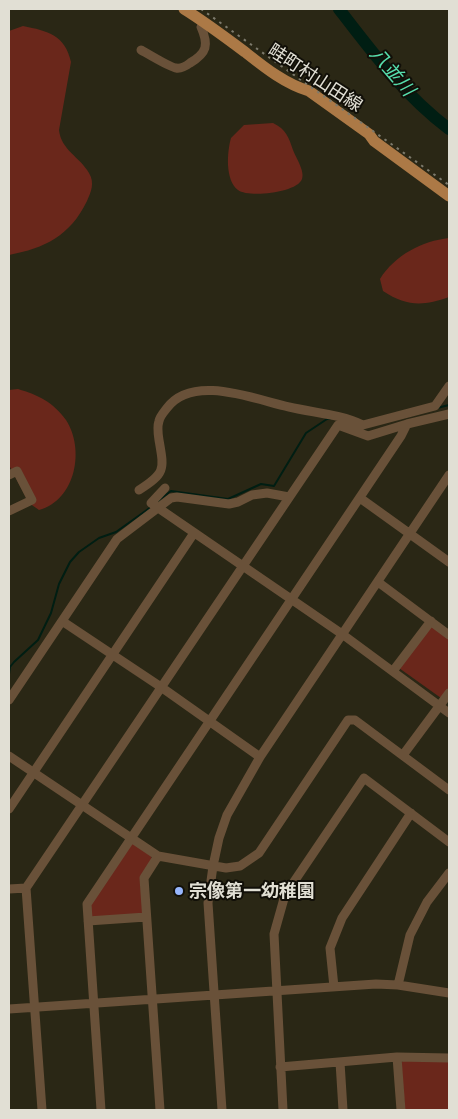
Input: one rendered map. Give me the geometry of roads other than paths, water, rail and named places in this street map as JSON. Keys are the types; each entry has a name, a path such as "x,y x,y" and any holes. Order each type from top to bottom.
{"main road":[{"name":"畦町村山田線","path":"184,9 271,72 299,88 309,91 449,196"}],"street":[{"path":"141,50 173,68 182,68 200,57 206,47 206,39 201,28 204,22"},
{"path":"42,1110 26,888 338,425 347,417 363,425 434,406 449,386"},
{"path":"139,490 154,480 159,475 162,467 158,432 159,420 170,403 186,394 204,390 258,399 342,422 368,436 449,414"},
{"path":"101,1110 87,904 90,897 360,498 407,424"},
{"path":"9,475 18,471 32,500 9,511"},
{"path":"222,1110 208,903 219,838 227,815 260,757 449,475"},
{"path":"165,488 151,503 158,509 342,634 449,713"},
{"path":"9,700 116,539 171,498 177,497 229,504 252,495 267,492 289,497"},
{"path":"360,498 449,562"},
{"path":"9,809 194,533"},
{"path":"378,582 449,635"},
{"path":"393,671 431,620"},
{"path":"62,621 210,720 260,757"},
{"path":"403,755 449,693"},
{"path":"9,755 158,856 213,866 240,866 252,860 260,853 348,720 355,720 449,790"},
{"path":"284,1110 280,1067 274,934 285,895 364,778 449,842"},
{"path":"334,987 330,948 342,918 411,813"},
{"path":"158,856 144,878 160,1110"},
{"path":"398,985 410,935 427,902 449,872"},
{"path":"9,889 26,888"},
{"path":"88,921 146,917"},
{"path":"9,1009 376,984 398,985 449,993"},
{"path":"280,1067 397,1057 449,1058"},
{"path":"397,1057 401,1110"},
{"path":"340,1062 343,1110"}],"waterway":[{"name":"八並川","path":"339,9 404,88 449,129"},
{"path":"437,408 449,405"},
{"path":"158,501 171,491 228,499 261,484 274,486 306,433 327,419 330,419"},
{"path":"9,674 10,667 14,662 38,640 51,613 59,584 70,562 79,552 99,538 116,532 151,507"}],"railway":[{"path":"201,9 449,185"}],"place":[{"name":"宗像第一幼稚園","path":"179,891"}]}
